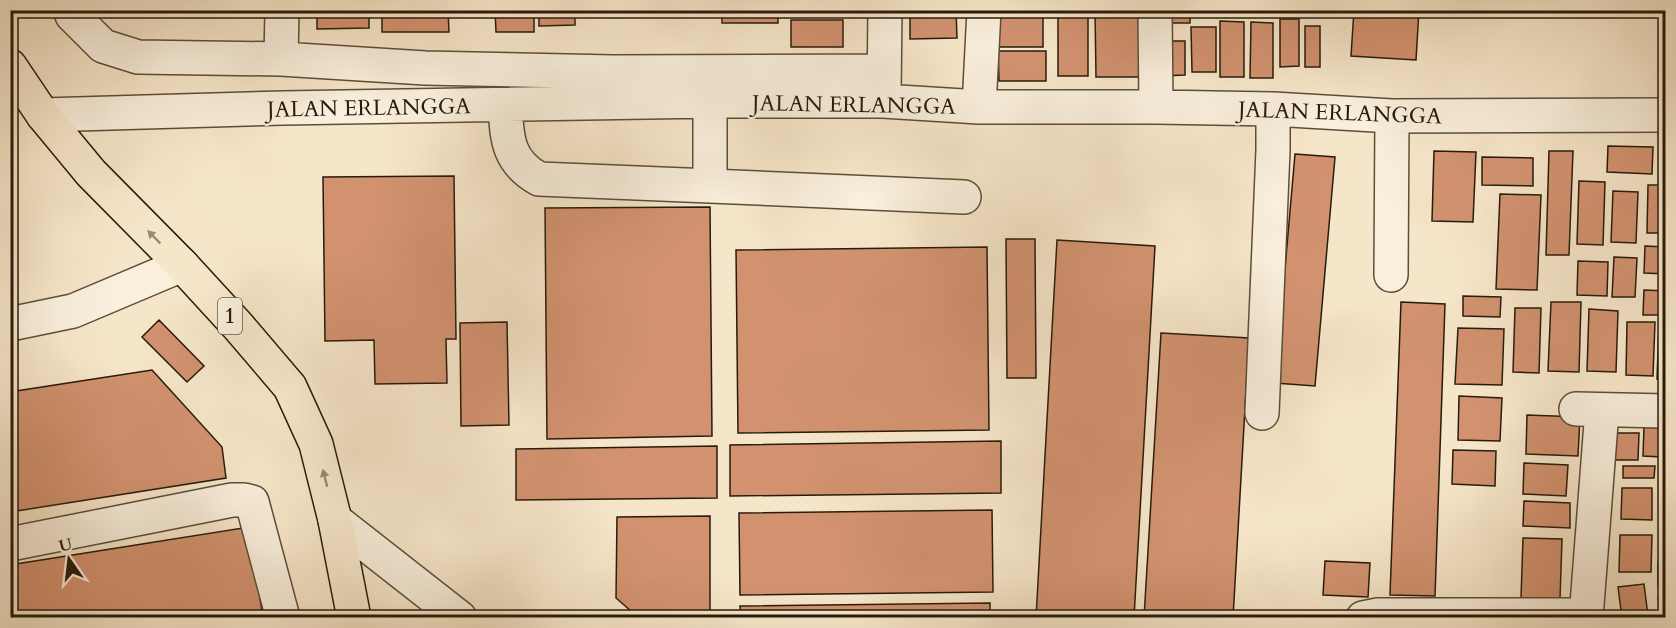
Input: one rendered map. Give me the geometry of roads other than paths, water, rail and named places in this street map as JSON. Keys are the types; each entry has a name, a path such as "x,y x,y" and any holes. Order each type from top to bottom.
{"highway":[{"name":"1","path":"10,66 43,115 91,173 182,265 290,387 316,444 335,520 354,618"}],"street":[{"path":"70,10 72,15 103,45 138,57 281,59 425,68 613,72 884,86 885,10"},
{"path":"281,59 282,10"},
{"path":"980,107 984,10"},
{"path":"1155,10 1156,107"},
{"name":"JALAN ERLANGGA","path":"43,115 283,108 710,101 884,86 980,107 1273,109 1392,116 1665,115"},
{"path":"710,101 710,186"},
{"path":"505,105 507,139 517,160 527,172 539,179 964,197"},
{"path":"1262,413 1273,162 1273,109"},
{"path":"1391,275 1392,116"},
{"path":"10,324 73,311 182,265"},
{"path":"1370,616 1586,616 1589,410 1665,411"},
{"path":"10,544 232,500 252,502 283,618"},
{"path":"335,520 460,618"}]}
